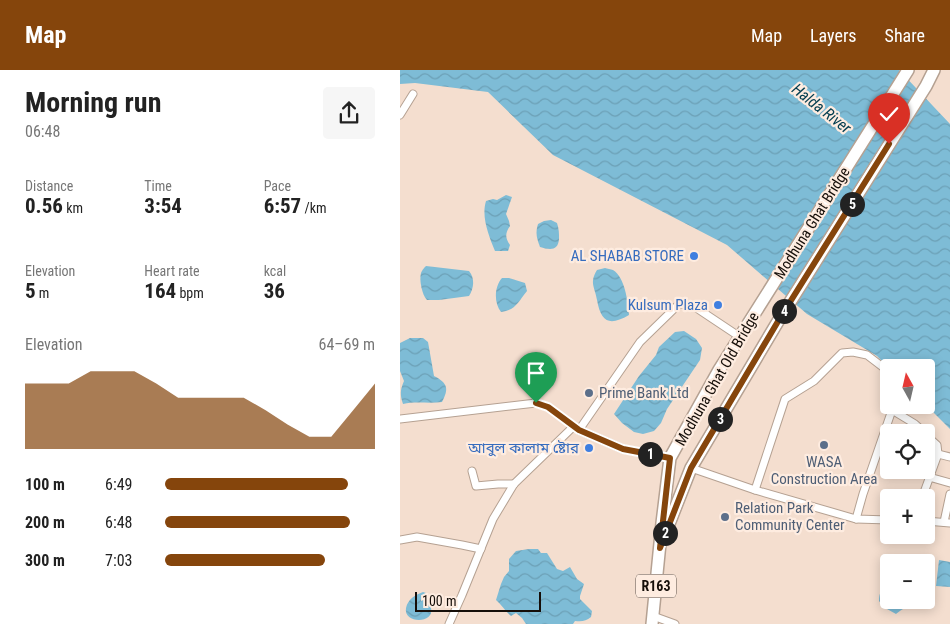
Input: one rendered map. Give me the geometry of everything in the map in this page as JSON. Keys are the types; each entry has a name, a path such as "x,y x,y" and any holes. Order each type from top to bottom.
{"main road":[{"name":"Modhuna Ghat Bridge","path":"764,299 908,70"},
{"name":"Modhuna Ghat Bridge","path":"660,548 691,468 780,318 926,86 934,70"},
{"name":"Modhuna Ghat Old Bridge","path":"660,548 670,458 718,370 764,299"},
{"name":"R163","path":"652,620 660,548"}],"street":[{"path":"400,115 414,94"},
{"path":"449,624 493,519 514,484 576,428 640,342 679,304 692,305 740,337"},
{"path":"754,490 785,399 814,381 842,353 853,352 867,355 880,365"},
{"path":"400,419 536,403 548,407 576,428 623,449 670,458"},
{"path":"856,518 890,414"},
{"path":"901,414 915,424"},
{"path":"935,444 938,454 935,462"},
{"path":"938,454 950,457"},
{"path":"691,468 754,490 856,518 880,519"},
{"path":"472,471 476,486 514,484"},
{"path":"935,479 950,483"},
{"path":"947,522 950,494"},
{"path":"400,540 416,537 481,549"},
{"path":"652,620 675,624"}],"water":[{"name":"Halda River","path":"400,70 899,70 950,124 950,429 935,414 935,359 880,359 807,314 727,245 553,155 488,92 415,83 400,84"},
{"path":"506,195 512,197 506,214 510,226 506,233 506,238 510,245 508,251 495,251 486,226 484,213 486,201 497,200"},
{"path":"551,220 557,223 559,239 555,248 547,249 540,247 537,230 538,224"},
{"path":"426,266 469,271 473,283 469,296 427,300 422,291 420,279 421,272"},
{"path":"605,268 617,273 627,297 629,315 617,321 607,320 601,314 593,285 593,278 597,270"},
{"path":"502,278 525,283 527,291 513,307 501,312 497,304 496,295 497,286"},
{"path":"684,331 696,339 702,348 700,360 667,409 661,423 654,431 643,434 634,432 614,414 639,376 656,355 659,347 675,332"},
{"path":"410,338 423,338 428,342 434,376 442,381 446,387 446,393 442,402 403,404 401,392 404,381 400,371 400,343"},
{"path":"538,549 541,553 547,553 557,569 563,571 570,567 577,579 584,584 580,599 592,611 591,617 584,621 575,621 573,624 526,624 516,613 511,616 496,600 504,577 509,571 509,559 516,551"},
{"path":"939,560 950,562 950,587 936,586"},
{"path":"423,592 429,598 431,613 428,617 419,620 409,617 406,613 408,602 417,594"},
{"path":"887,609 903,609 896,614"}],"place":[{"name":"AL SHABAB STORE","path":"694,256"},
{"name":"Kulsum Plaza","path":"718,305"},
{"name":"Prime Bank Ltd","path":"589,393"},
{"name":"WASA Construction Area","path":"824,445"},
{"name":"আবুল কালাম ষ্টোর","path":"589,448"},
{"name":"Relation Park Community Center","path":"725,517"}],"route":[{"path":"536,403 548,407 579,430 623,449 670,458 660,548 691,468 780,318 889,144"}]}
